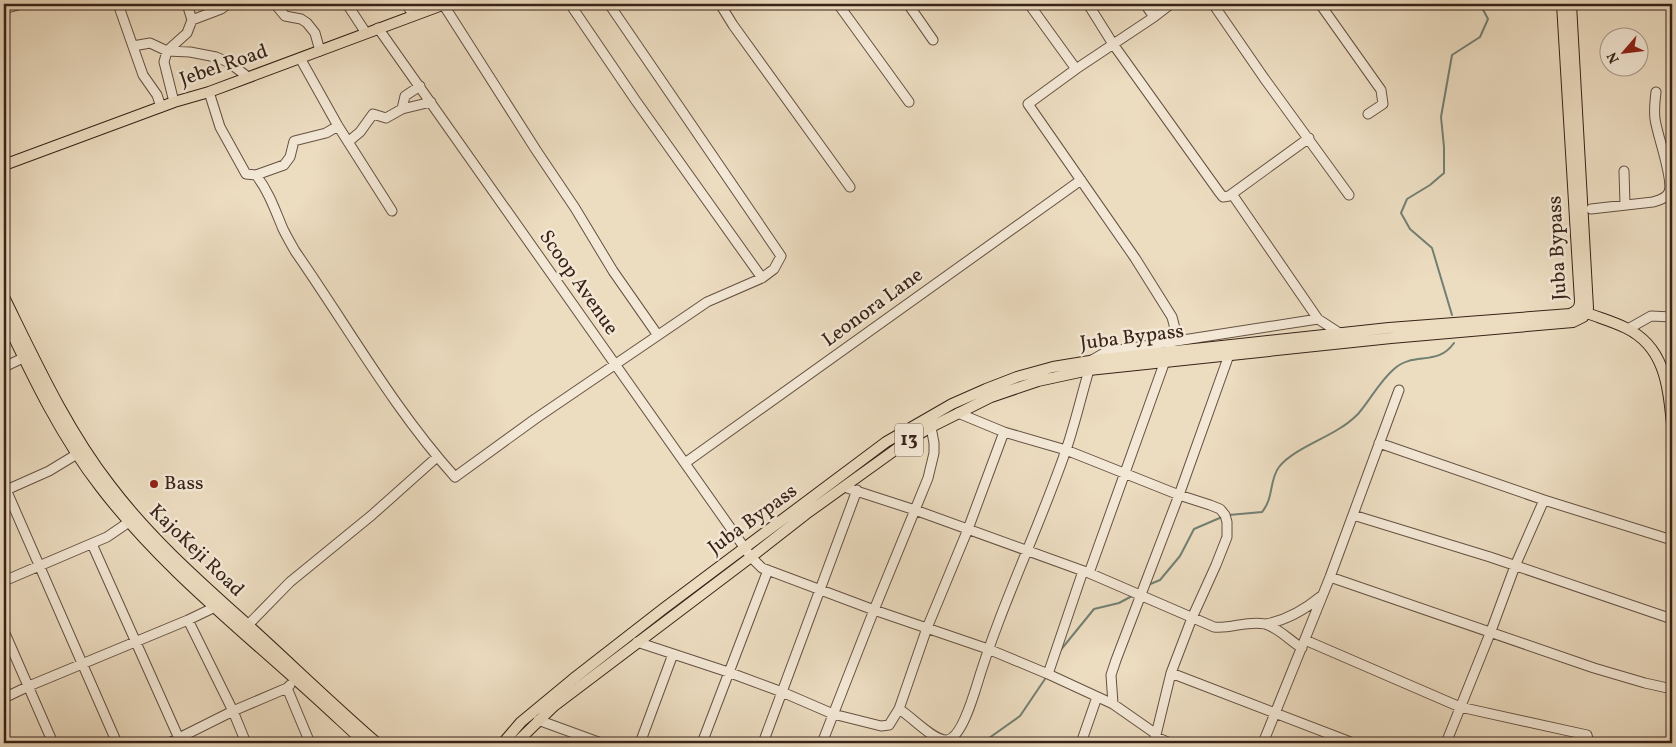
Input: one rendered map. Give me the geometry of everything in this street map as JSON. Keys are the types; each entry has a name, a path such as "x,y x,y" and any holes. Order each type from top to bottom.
{"main road":[{"name":"Jebel Road","path":"4,166 444,4"},
{"name":"Juba Bypass","path":"1562,4 1580,301 1580,306 1572,318"},
{"name":"Juba Bypass","path":"1571,4 1587,282 1587,313"},
{"path":"1587,282 1594,305 1598,312 1609,322"},
{"name":"KajoKeji Road","path":"4,297 67,422 109,485 157,541 196,579 248,624 377,743"},
{"path":"1572,318 1587,313 1628,329 1651,348 1662,366 1669,393 1672,424"},
{"name":"KajoKeji Road","path":"4,317 23,358 77,454 100,487 129,522 213,608 365,743"},
{"name":"Juba Bypass","path":"503,743 521,722 555,693 886,442 952,404 995,386 1035,371 1061,365 1091,365 1389,328 1572,318"},
{"name":"Juba Bypass","path":"1168,356 1229,355 1572,318"},
{"path":"1572,318 1628,329"},
{"name":"Juba Bypass","path":"516,743 538,720 637,642 806,514 896,449 931,427 991,397 1091,365"}],"street":[{"path":"4,9 18,4"},
{"path":"118,4 143,75 157,94 161,107"},
{"path":"187,4 192,20"},
{"path":"174,102 164,62 167,51 186,32 192,20 221,9 228,4"},
{"path":"275,4 285,16 301,19 307,23 315,33 320,51"},
{"path":"347,4 366,33"},
{"path":"406,4 414,15"},
{"path":"444,4 575,208 613,271 657,334"},
{"path":"570,4 636,101 762,278"},
{"path":"256,175 272,201 283,229 295,251 405,415 455,477 657,334 707,302 762,278 774,269 782,256 609,4"},
{"path":"720,4 733,25 850,187"},
{"path":"838,4 909,102"},
{"path":"908,4 932,40"},
{"path":"1029,4 1076,69"},
{"path":"1088,4 1113,44 1218,192 1224,197 1232,194 1309,138"},
{"path":"1145,4 1154,17"},
{"path":"1048,674 1168,356 1178,340 1172,317 1134,258 1028,104 1171,4"},
{"path":"1213,4 1264,78 1350,195"},
{"path":"1320,4 1381,90 1383,104 1368,114"},
{"name":"Scoop Avenue","path":"378,28 744,548 762,568 874,610 988,649 1048,674 1113,704 1156,738 1170,743"},
{"path":"133,46 150,43 167,51 190,52 216,57 228,62 248,77"},
{"path":"300,58 338,126 392,211"},
{"path":"402,109 405,96 420,86"},
{"path":"209,92 220,127 246,174 256,175 284,165 290,157 294,141 326,133 338,126"},
{"path":"1591,209 1662,200 1670,191 1655,118 1656,92"},
{"path":"348,142 360,132 373,114 386,118 402,109 431,102"},
{"path":"1624,172 1625,205"},
{"name":"Leonora Lane","path":"685,463 1081,180"},
{"path":"1232,194 1318,319 1341,334"},
{"path":"1628,329 1651,316 1672,317"},
{"path":"899,710 926,732 947,740 952,737 964,720 970,709 988,649 1066,450 1091,365 1106,352 1318,319"},
{"path":"1113,704 1111,675 1179,495 1229,355"},
{"path":"4,367 23,358"},
{"path":"1263,743 1330,577 1399,390"},
{"path":"958,413 1004,432 1066,450 1179,495 1220,509 1227,522 1227,537 1170,673 1156,738"},
{"path":"822,743 928,478 934,453 931,427"},
{"path":"637,642 728,672 833,714 886,727 894,720 899,710 928,628 968,529 1004,432"},
{"path":"1379,443 1544,500 1672,540"},
{"path":"77,454 50,471 5,489 117,743"},
{"path":"248,624 290,582 372,515 437,457"},
{"path":"844,487 915,510 1086,572 1207,625 1220,628 1280,621 1306,609 1322,595"},
{"path":"762,743 857,490"},
{"path":"1446,743 1491,632 1515,566 1544,500"},
{"path":"1353,515 1515,566 1672,620"},
{"path":"4,581 107,537 129,522"},
{"path":"92,544 180,741"},
{"path":"702,743 768,570"},
{"path":"1330,577 1594,668 1645,683 1672,688"},
{"path":"4,698 213,608"},
{"path":"188,620 246,743"},
{"path":"1266,624 1276,629 1293,643 1304,644 1460,707 1587,735 1590,743"},
{"path":"4,631 53,743"},
{"path":"640,743 673,654"},
{"path":"1170,673 1353,743"},
{"path":"169,743 180,741 233,712 287,688 296,680"},
{"path":"287,688 310,743"},
{"path":"1081,743 1097,697"},
{"path":"538,720 579,740 601,743"}],"waterway":[{"path":"1452,315 1432,248 1410,229 1401,213 1407,199 1430,185 1444,173 1441,117 1452,55 1480,37 1488,19 1480,4"},
{"path":"1229,515 1262,512 1266,507 1276,472 1290,456 1340,428 1358,414 1384,379 1394,369 1409,361 1440,355 1454,343"},
{"path":"1148,585 1160,580 1180,556 1194,529 1222,517"},
{"path":"1059,652 1094,609 1119,603 1132,596"},
{"path":"982,743 1020,716 1047,676"}],"place":[{"name":"Bass","path":"154,484"}]}
